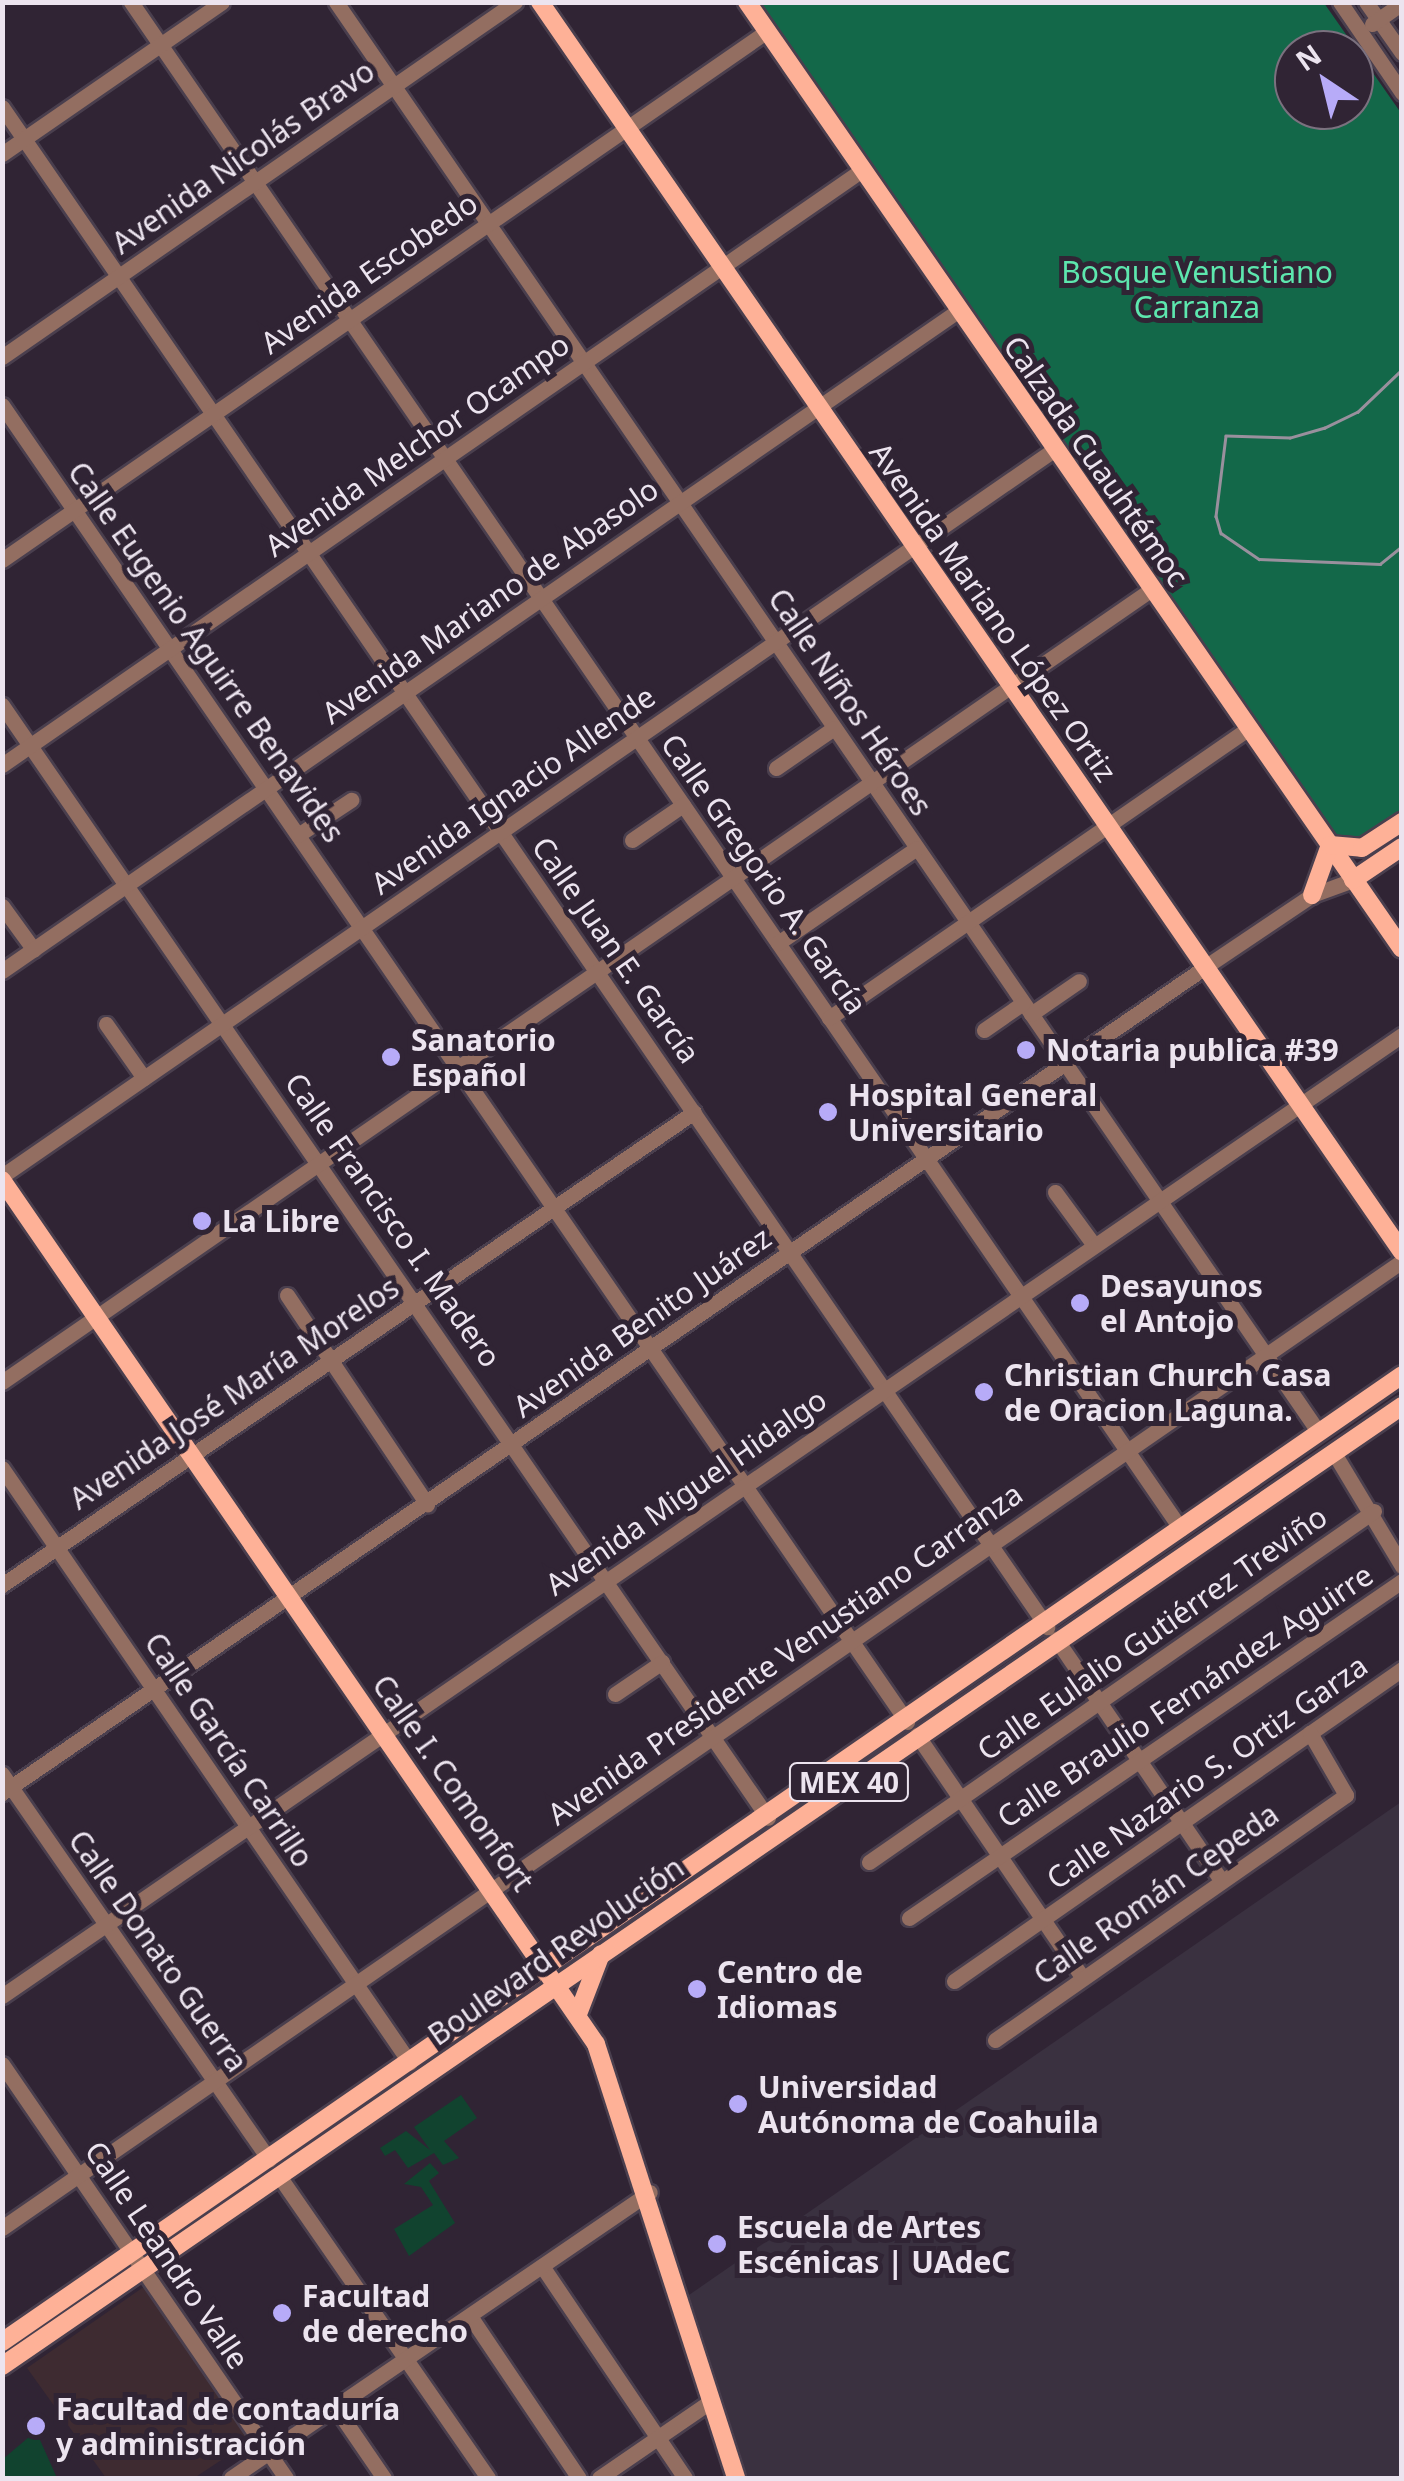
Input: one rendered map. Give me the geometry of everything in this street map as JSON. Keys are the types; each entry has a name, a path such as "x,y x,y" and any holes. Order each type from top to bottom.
{"main road":[{"name":"Avenida Mariano López Ortiz","path":"540,2 1402,1252"},
{"name":"Calzada Cuauhtémoc","path":"747,2 1402,950"},
{"path":"1312,895 1330,846 1362,848 1402,822"},
{"name":"Avenida Benito Juárez","path":"1354,880 1402,847"},
{"name":"Calle I. Comonfort","path":"2,1178 578,2014 650,2192 736,2478"},
{"path":"1135,1575 1402,1375"},
{"path":"1194,1530 1402,1387"},
{"path":"1194,1530 1402,1395"},
{"name":"MEX 40","path":"2,2342 132,2253 274,2168 410,2062 553,1976 768,1818 912,1729 1135,1575 1334,1453 1402,1406"},
{"name":"Boulevard Revolución","path":"2,2366 144,2270 274,2168 553,1976 602,1953 912,1729"},
{"path":"578,2014 602,1953"}],"street":[{"name":"Calle Gregorio A. García","path":"131,2 1127,1451 1194,1530"},
{"path":"2,154 222,2"},
{"name":"Calle Niños Héroes","path":"336,2 1319,1434"},
{"name":"Avenida Nicolás Bravo","path":"2,357 515,2"},
{"path":"1340,2 1359,30"},
{"path":"1366,2 1402,54"},
{"path":"1363,30 1402,3"},
{"name":"Avenida Escobedo","path":"2,560 767,31"},
{"path":"1374,53 1402,94"},
{"name":"Calle Juan E. García","path":"2,107 1222,1881"},
{"name":"Avenida Melchor Ocampo","path":"2,765 862,170"},
{"name":"Avenida Mariano de Abasolo","path":"2,972 959,310"},
{"name":"Calle Eugenio Aguirre Benavides","path":"2,405 1084,1978"},
{"name":"Avenida Ignacio Allende","path":"2,1178 1055,449"},
{"path":"2,1382 1152,589"},
{"name":"Calle Francisco I. Madero","path":"2,705 417,1302 768,1818"},
{"path":"776,768 834,728"},
{"path":"829,1018 1248,728"},
{"path":"298,834 351,800"},
{"path":"632,840 683,805"},
{"path":"778,944 917,848"},
{"name":"Avenida Benito Juárez","path":"5,1785 427,1504 1312,895 1354,880"},
{"path":"2,906 34,950"},
{"path":"984,1030 1080,981"},
{"path":"106,1024 144,1078"},
{"name":"Avenida Miguel Hidalgo","path":"2,1996 1402,1035"},
{"name":"Avenida José María Morelos","path":"2,1584 694,1112"},
{"path":"1055,1192 1094,1245"},
{"name":"Avenida Presidente Venustiano Carranza","path":"2,2228 1402,1261"},
{"path":"287,1295 427,1504"},
{"path":"1334,1453 1374,1512 1402,1566"},
{"name":"Calle García Carrillo","path":"2,1468 410,2062"},
{"name":"Calle Eulalio Gutiérrez Treviño","path":"869,1862 1374,1512"},
{"name":"Calle Braulio Fernández Aguirre","path":"909,1918 1402,1581"},
{"path":"615,1694 662,1662"},
{"name":"Calle Nazario S. Ortiz Garza","path":"954,1981 1402,1670"},
{"name":"Calle Román Cepeda","path":"996,2040 1348,1793 1310,1733"},
{"name":"Calle Donato Guerra","path":"5,1785 107,1924 488,2478"},
{"name":"Calle Leandro Valle","path":"2,2064 286,2478"},
{"path":"231,2478 650,2192"},
{"path":"542,2266 685,2478"},
{"path":"470,2316 579,2478"},
{"path":"599,2478 711,2401"},
{"path":"336,2408 384,2478"}],"shaded area":[{"path":"1401,1802 1401,2478 748,2478 689,2295"},
{"path":"145,2286 252,2440 194,2478 106,2478 27,2368"}],"green space":[{"name":"Bosque Venustiano Carranza","path":"754,3 1324,3 1343,30 1274,30 1274,130 1374,130 1374,74 1401,113 1401,811 1345,849"},
{"path":"461,2095 477,2118 444,2141 459,2158 443,2165 434,2153 408,2168 395,2150 385,2156 380,2148 406,2131 430,2150 414,2127"},
{"path":"430,2163 439,2173 429,2181 455,2223 409,2256 394,2229 433,2205 421,2187 404,2184"},
{"path":"36,2431 57,2478 5,2478 3,2459"}],"tram line":[{"path":"1402,370 1358,412 1325,428 1290,438 1226,436 1216,516 1221,533 1259,559 1380,564 1402,546"}],"place":[{"name":"Notaria publica #39","path":"1026,1050"},
{"name":"Sanatorio Español","path":"391,1057"},
{"name":"Hospital General Universitario","path":"828,1112"},
{"name":"La Libre","path":"202,1221"},
{"name":"Desayunos el Antojo","path":"1080,1303"},
{"name":"Christian Church Casa de Oracion Laguna.","path":"984,1392"},
{"name":"Centro de Idiomas","path":"697,1989"},
{"name":"Universidad Autónoma de Coahuila","path":"738,2104"},
{"name":"Escuela de Artes Escénicas | UAdeC","path":"717,2244"},
{"name":"Facultad de derecho","path":"282,2313"},
{"name":"Facultad de contaduría y administración","path":"36,2426"}]}
